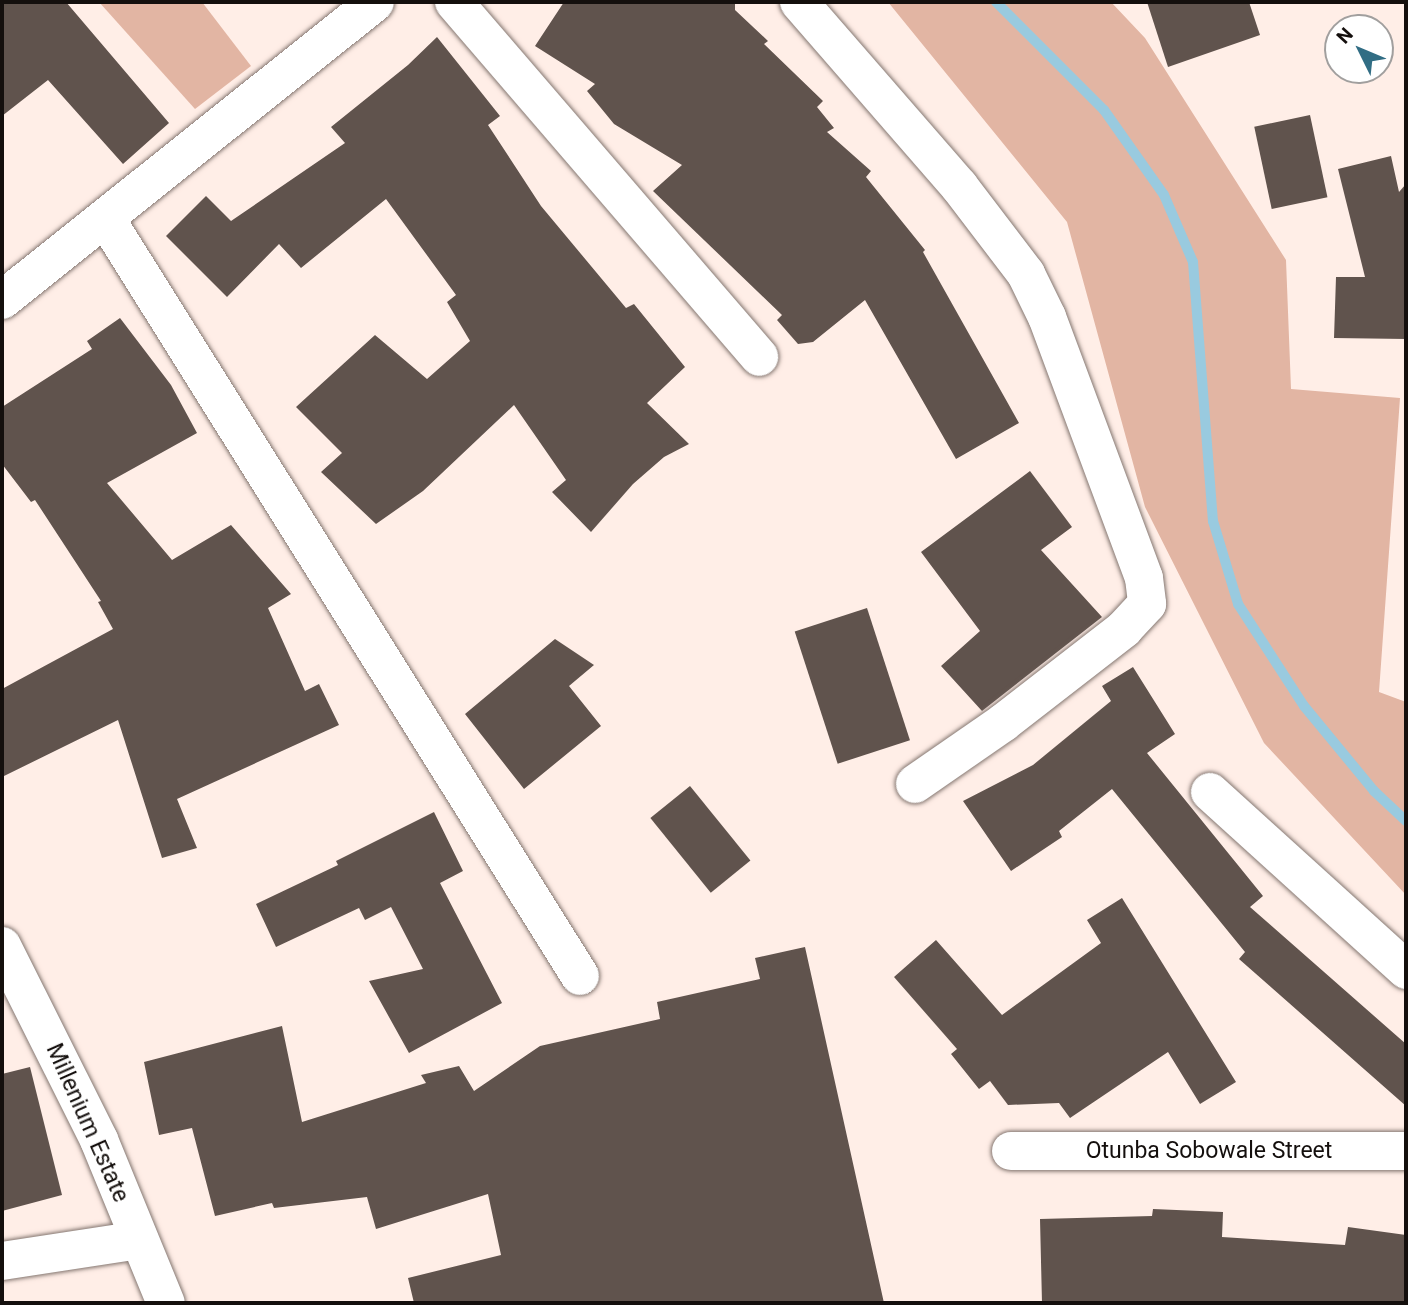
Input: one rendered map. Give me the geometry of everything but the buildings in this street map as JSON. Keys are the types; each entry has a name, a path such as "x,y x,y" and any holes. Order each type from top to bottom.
{"street":[{"path":"2,300 375,2"},
{"path":"454,2 759,357"},
{"path":"799,2 959,186 1026,274 1047,317 1144,578 1147,604 1125,629 1003,723 915,784"},
{"path":"106,219 580,976"},
{"path":"1210,792 1406,971"},
{"name":"Millenium Estate","path":"2,946 13,991 99,1140 166,1303"},
{"name":"Otunba Sobowale Street","path":"1011,1151 1406,1151"},
{"path":"2,1261 139,1240"}],"shaded area":[{"path":"99,2 202,2 251,66 195,109"},
{"path":"888,2 1111,2 1145,38 1286,260 1291,389 1400,398 1379,692 1406,702 1406,895 1264,743 1145,507 1067,222"}],"waterway":[{"path":"996,2 1104,110 1164,195 1193,262 1213,521 1238,604 1304,706 1374,791 1406,821"}]}
